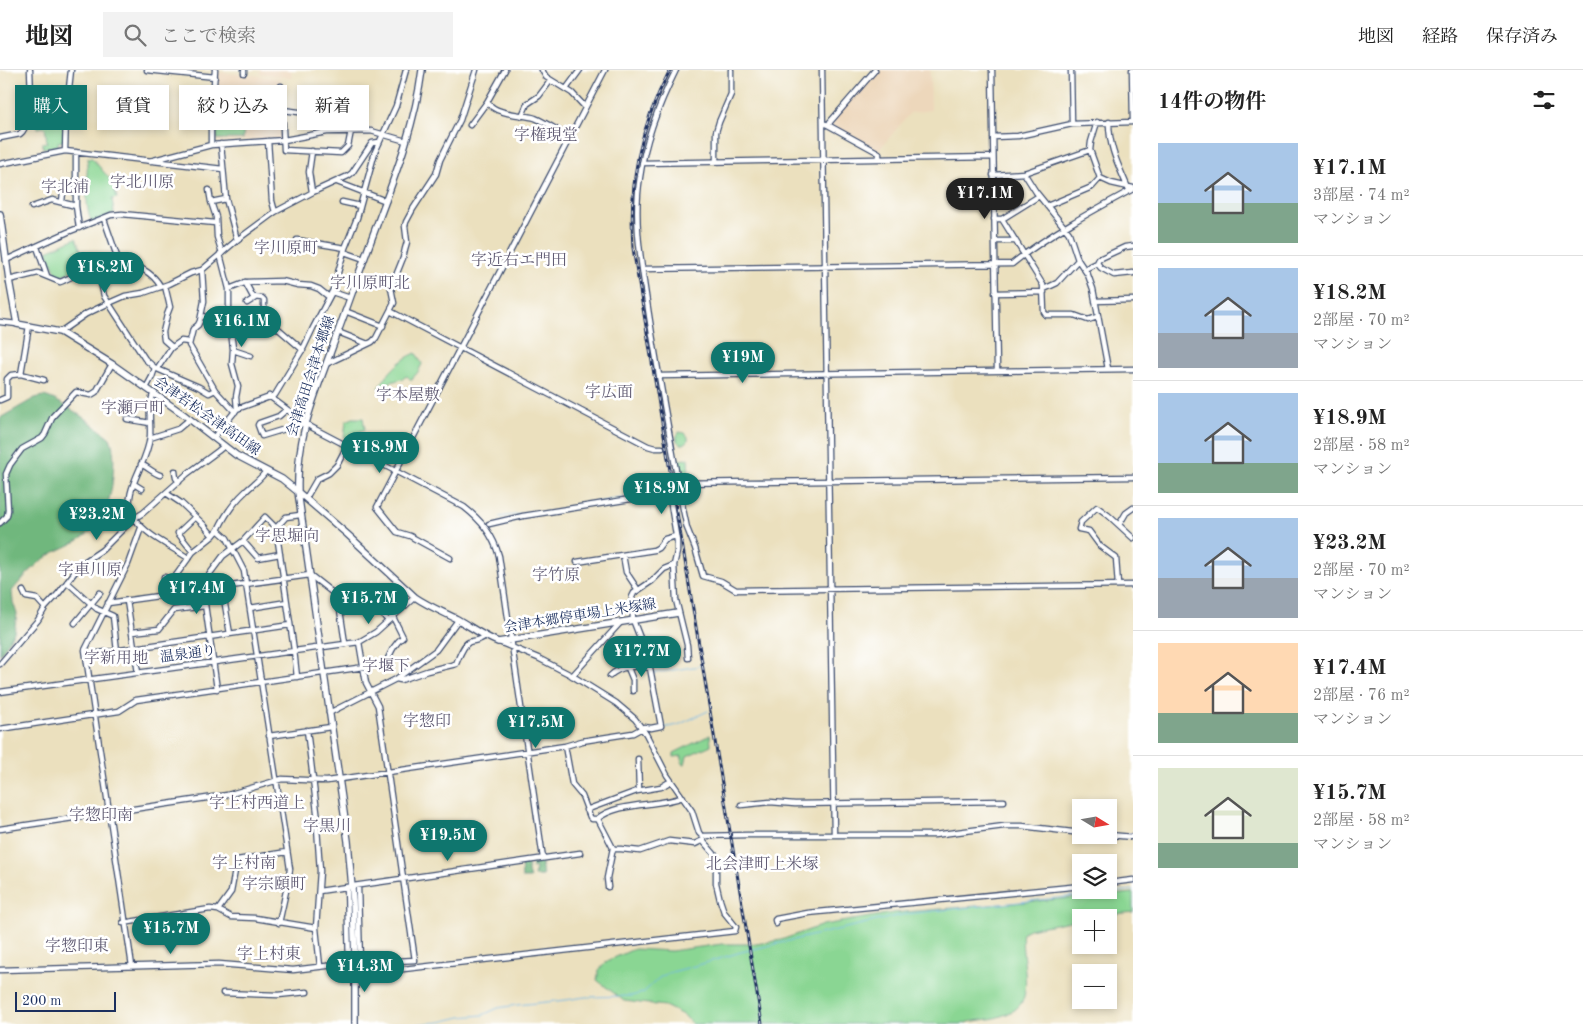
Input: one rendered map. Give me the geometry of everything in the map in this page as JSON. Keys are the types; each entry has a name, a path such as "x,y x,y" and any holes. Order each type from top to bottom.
{"main road":[{"name":"会津高田会津本郷線","path":"298,492 298,468 305,423 386,202 418,99 422,70"},
{"path":"0,214 17,324"},
{"name":"会津若松会津高田線","path":"17,324 60,332 154,393 236,455 282,479 298,492"},
{"path":"298,492 348,841 352,887 355,1024"},
{"name":"会津本郷停車場上米塚線","path":"298,492 415,597 498,642 511,644 678,613"}],"street":[{"path":"30,70 31,85"},
{"path":"69,85 71,70"},
{"path":"147,70 215,77"},
{"path":"211,145 215,70"},
{"path":"214,437 236,410 275,394 303,350 332,292 379,142 396,106 406,70"},
{"path":"326,364 368,344 376,338 394,300 390,292 407,242 404,229 406,222 436,174 440,160 460,120 476,70"},
{"path":"470,125 487,102 504,72 497,70"},
{"path":"542,70 544,76 577,97 586,107"},
{"path":"566,89 580,70"},
{"path":"450,558 410,536 397,532 377,507 605,70"},
{"path":"676,70 662,97 642,163 637,221 642,270 678,484 687,528 696,548 704,576 722,581 736,590 1133,585"},
{"path":"716,161 716,132 731,94 730,70"},
{"path":"822,70 834,835"},
{"path":"829,125 875,70"},
{"path":"992,70 997,370"},
{"path":"1070,70 1072,124"},
{"path":"993,137 1018,136 1072,124 1133,121 1132,70"},
{"path":"522,116 528,104 541,93 551,80"},
{"path":"487,102 489,106 508,114 533,118 570,137"},
{"path":"823,122 879,153 879,159"},
{"path":"1097,122 1090,150 1100,178 1131,188"},
{"path":"1109,122 1109,140 1131,188"},
{"path":"0,138 20,134 23,130"},
{"path":"65,151 66,130"},
{"path":"284,130 284,150 341,153 348,146 351,131"},
{"path":"150,161 211,145 284,140 327,132 370,131 406,141"},
{"path":"268,141 275,212"},
{"path":"60,332 86,314 125,296 143,294 202,270 237,240 275,212 352,173 372,143 379,142"},
{"path":"221,144 226,199 237,240"},
{"path":"994,175 1024,173 1090,150"},
{"path":"0,164 65,151 223,169"},
{"path":"312,151 308,172 312,192"},
{"path":"76,152 76,206 79,228"},
{"path":"642,163 993,157"},
{"path":"1024,173 1039,196 1071,237 1078,260 1085,269 1095,302 1108,369"},
{"path":"1047,206 1092,187 1100,178"},
{"path":"337,182 386,202"},
{"path":"62,202 64,183"},
{"path":"642,270 1012,264 1065,228 1131,188"},
{"path":"209,190 216,217 217,237 229,289 229,313 233,350 232,364 238,386 236,410"},
{"path":"994,220 1002,220 1039,196"},
{"path":"211,202 226,199"},
{"path":"32,207 52,200 76,206"},
{"path":"342,202 360,206"},
{"path":"6,260 111,215 122,214 215,223"},
{"path":"104,219 120,265"},
{"path":"1002,220 1043,285 1044,312 1046,315 1074,315 1088,320 1097,317"},
{"path":"295,252 297,240 344,250 364,259"},
{"path":"995,241 1015,241"},
{"path":"1085,269 1097,263 1099,259 1125,247 1133,246"},
{"path":"37,247 48,276"},
{"path":"996,292 1044,291 1057,283 1078,260"},
{"path":"1097,263 1101,268 1114,275 1133,273"},
{"path":"9,280 38,273 48,276 59,283 84,272 99,273 120,265 140,268 153,276 163,286 170,307 163,336 166,343 172,347"},
{"path":"202,270 204,301 198,325 192,330 189,342 190,348 215,390 236,410"},
{"path":"99,273 104,296 145,359 156,369 199,386 209,393 215,390"},
{"path":"229,289 245,282 282,281 298,285 305,284 319,289 329,297"},
{"path":"245,282 254,298"},
{"path":"332,292 350,298"},
{"path":"247,303 254,298 262,298 264,300 264,324"},
{"path":"1095,302 1133,300"},
{"path":"390,310 648,446 662,448"},
{"path":"346,311 382,326"},
{"path":"201,316 216,320 216,334"},
{"path":"0,322 17,324"},
{"path":"230,324 277,326 303,350"},
{"path":"21,374 29,326"},
{"path":"338,332 368,344"},
{"path":"146,388 156,369 172,347 181,341 189,342"},
{"path":"233,350 251,356"},
{"path":"0,524 8,510 7,471 18,452 42,438 53,416 76,392 91,395 96,392 112,364"},
{"path":"659,376 1133,369"},
{"path":"0,400 7,397 7,379 9,376 21,374 44,380"},
{"path":"154,393 151,398 150,438 129,497 129,505 134,519 141,528 155,539 188,558"},
{"path":"269,396 305,423 464,507 475,516 491,536 499,556 543,858"},
{"path":"286,410 279,416 259,423 262,436 305,423"},
{"path":"127,419 150,423"},
{"path":"150,438 178,429 190,419"},
{"path":"0,664 38,620 81,564 102,550 134,519 224,446"},
{"path":"306,498 317,479 329,473 337,465 347,446"},
{"path":"142,464 160,475"},
{"path":"175,471 178,482"},
{"path":"172,581 193,552 218,530 230,508 266,471"},
{"path":"678,484 1133,477"},
{"path":"134,484 142,489"},
{"path":"166,493 204,524 213,536"},
{"path":"489,524 523,516 669,493 676,536 677,552 674,564 678,613 687,645 688,658"},
{"path":"122,504 129,505"},
{"path":"1118,585 1116,558 1100,546 1089,531 1079,529 1081,522 1097,507 1133,538"},
{"path":"1119,525 1126,513 1133,508"},
{"path":"276,528 286,517 300,515"},
{"path":"193,552 178,533 195,517"},
{"path":"217,689 205,606 206,579 223,556 243,541 265,517 276,528 297,677"},
{"path":"132,966 124,923 85,650 128,564 141,528"},
{"path":"218,530 227,538 244,571 250,608 290,874 280,923"},
{"path":"577,562 654,550 665,539 676,536"},
{"path":"243,541 258,558 280,554"},
{"path":"623,555 626,572 638,590"},
{"path":"636,666 642,643 633,620 631,600 634,593 652,581 664,569 674,564"},
{"path":"108,603 309,575 314,577 338,598 374,603 388,622"},
{"path":"164,577 172,581 176,586 178,594"},
{"path":"67,582 97,609 113,616 117,651"},
{"path":"222,587 230,634"},
{"path":"23,591 26,597 37,599 46,608"},
{"path":"75,623 100,593"},
{"path":"0,970 219,964 293,970 354,963 415,960 378,706 366,683 359,642 368,638 388,622 415,597"},
{"path":"338,598 345,643"},
{"path":"127,601 138,673"},
{"path":"250,608 287,602"},
{"path":"132,632 159,629 174,610 205,606"},
{"path":"0,729 119,710 136,700 386,663 396,642 403,637 393,617"},
{"path":"329,713 396,679 436,650 458,620"},
{"path":"572,676 620,623"},
{"path":"86,655 290,625"},
{"path":"396,679 401,680 456,664 465,645 481,640 485,636"},
{"name":"温泉通り","path":"0,692 319,646 359,642"},
{"path":"330,965 395,970 735,931 736,927 724,912 720,900 716,883 716,856 698,833 692,810 671,781 635,718 616,703 572,676 511,644"},
{"path":"0,829 227,795 286,778 339,779 565,746 582,740 633,733 642,728 661,726 651,669 636,666 614,671 610,676"},
{"path":"628,668 633,680 633,691"},
{"path":"269,736 331,727"},
{"path":"307,730 318,820 320,867 316,928 320,966"},
{"path":"565,746 572,784 582,796 586,810 592,819 597,819"},
{"path":"638,759 639,790"},
{"path":"586,810 639,790 654,789 671,781"},
{"path":"597,819 601,815 621,808 647,805 683,797"},
{"path":"741,805 770,802 833,804 1004,801"},
{"path":"597,819 613,849 607,878 608,887"},
{"path":"613,849 640,851 669,841 695,844 702,838 934,835 1004,826 1022,826 1072,832"},
{"path":"1118,836 1133,837"},
{"path":"218,910 231,892 237,860 287,852"},
{"path":"319,891 580,853"},
{"path":"1117,882 1133,880"},
{"path":"776,924 776,919 808,913 1072,887"},
{"path":"124,923 210,909 218,910 231,917 255,918 316,928"},
{"path":"224,993 278,995 307,992"}],"shaded area":[{"path":"260,70 292,70 291,78 260,74"},
{"path":"877,70 930,70 931,110 910,113 879,150 832,126 831,122"},
{"path":"218,72 280,78 280,85 217,85"},
{"path":"214,130 283,130 283,139 217,142"}],"green space":[{"path":"45,130 64,130 64,141 58,142 58,146 43,148 42,143 47,142"},
{"path":"217,130 244,130 243,139 217,139"},
{"path":"88,158 92,158 113,183 117,198 112,199 114,213 92,222 89,216 87,201"},
{"path":"76,238 87,266 58,277 47,251"},
{"path":"416,353 422,364 411,380 407,376 390,382 381,389 378,388 399,363"},
{"path":"43,396 68,407 110,438 114,457 112,485 108,504 94,528 79,540 43,559 12,591 17,614 14,632 0,655 0,418 35,398"},
{"path":"353,418 363,418 365,429 351,436 351,438 344,438 346,421"},
{"path":"679,432 685,433 688,437 688,441 684,444 680,444 676,440 678,439 676,438"},
{"path":"688,459 689,479 680,480 676,460"},
{"path":"710,735 711,745 687,756 685,764 682,764 682,756 674,757 674,753"},
{"path":"541,861 543,876 534,876 536,868 532,868 531,862"},
{"path":"528,863 530,878 522,878 521,865"},
{"path":"1133,893 1133,912 1117,914 1117,909 1072,909 1072,921 1029,929 1023,932 1026,982 1023,1000 1016,1009 1008,1014 963,1024 692,1024 685,1016 665,1006 624,1001 597,980 599,970 607,961 634,949 671,951 722,944 756,944 781,940 823,925 893,913 1072,898 1117,899 1117,894"}],"waterway":[{"path":"584,504 667,491"},
{"path":"500,517 523,514"},
{"path":"654,673 700,666"},
{"path":"662,728 678,725 708,711"},
{"path":"418,1024 483,1015 498,1008 517,1005 585,997 631,996 643,993 659,978 668,973 741,952 906,914 1133,890"}],"railway":[{"path":"670,70 651,113 638,156 633,200 633,248 762,1024"}],"district":[{"name":"字権現堂","path":"546,136"},
{"name":"字北川原","path":"142,183"},
{"name":"字北浦","path":"65,188"},
{"name":"字川原町","path":"286,249"},
{"name":"字近右エ門田","path":"519,261"},
{"name":"字川原町北","path":"370,284"},
{"name":"字広面","path":"609,393"},
{"name":"字本屋敷","path":"408,396"},
{"name":"字瀬戸町","path":"133,409"},
{"name":"字思堀向","path":"287,537"},
{"name":"字車川原","path":"90,571"},
{"name":"字竹原","path":"556,576"},
{"name":"字新用地","path":"116,659"},
{"name":"字堰下","path":"386,667"},
{"name":"字惣印","path":"427,722"},
{"name":"字上村西道上","path":"257,804"},
{"name":"字惣印南","path":"101,816"},
{"name":"字黒川","path":"327,827"},
{"name":"字上村南","path":"244,864"},
{"name":"北会津町上米塚","path":"762,865"},
{"name":"字宗頤町","path":"274,885"},
{"name":"字惣印東","path":"77,947"},
{"name":"字上村東","path":"269,955"}]}
